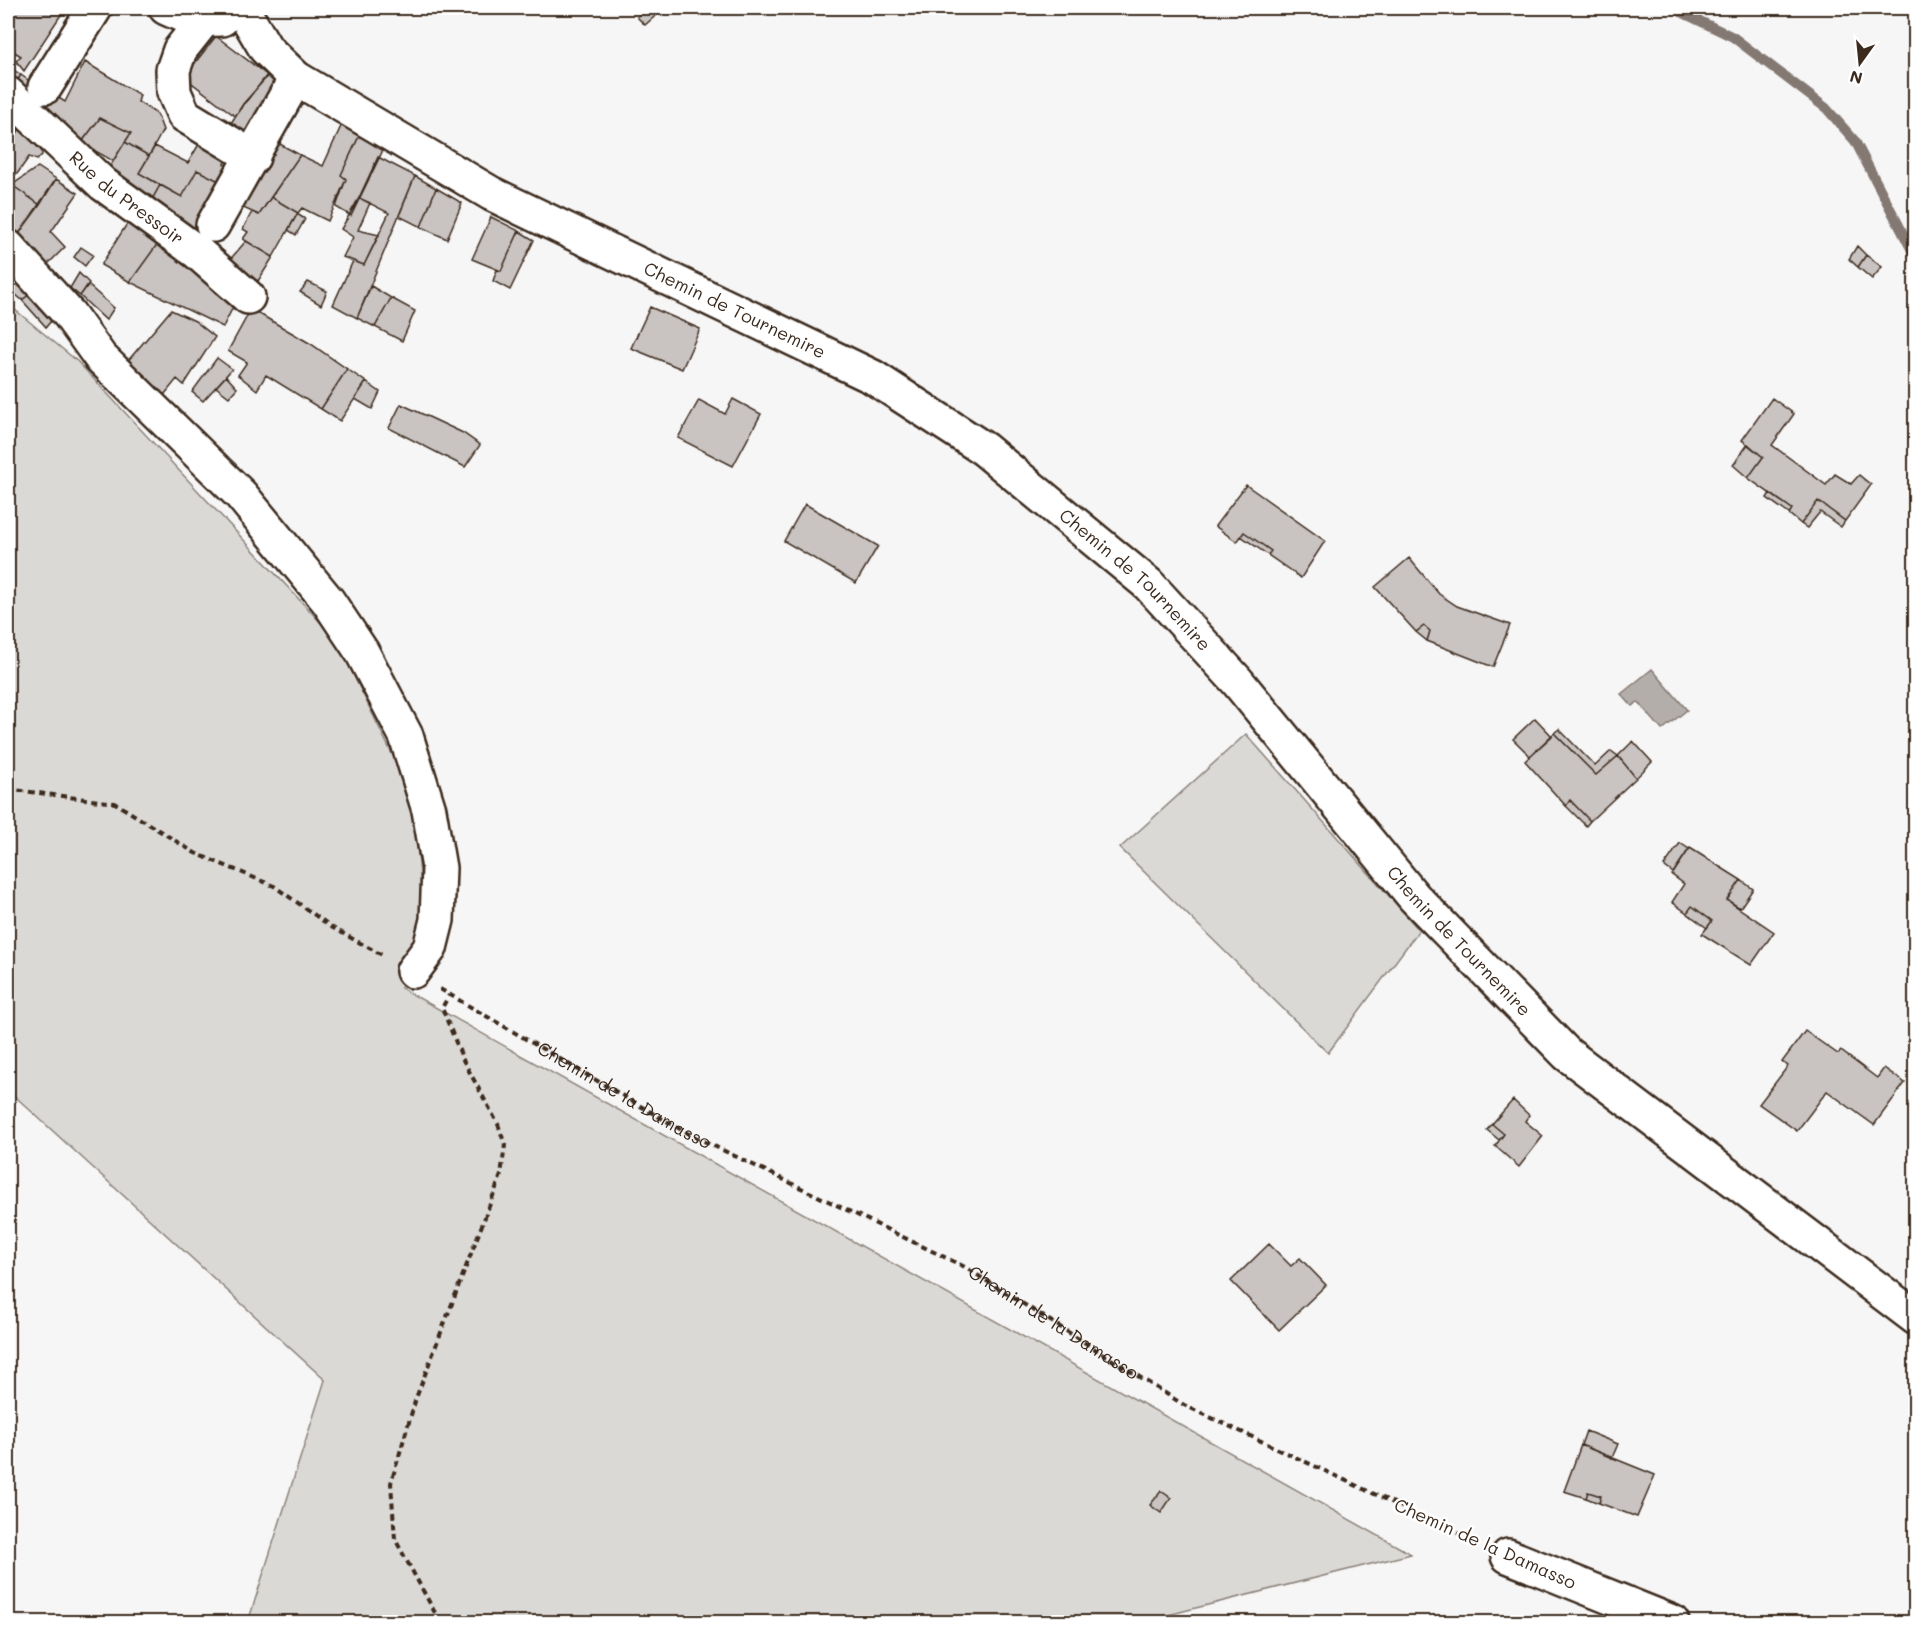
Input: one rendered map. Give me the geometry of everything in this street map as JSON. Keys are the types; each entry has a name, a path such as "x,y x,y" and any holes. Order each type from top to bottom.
{"street":[{"path":"45,87 95,8"},
{"path":"166,8 193,20 203,21 251,11"},
{"name":"Chemin de Tournemire","path":"251,11 266,49 296,78 492,194 873,377 984,449 1148,584 1237,681 1414,897 1567,1054 1916,1318"},
{"path":"203,21 180,50 173,70 174,92 184,115 253,157"},
{"path":"213,225 296,78"},
{"name":"Rue du Pressoir","path":"8,94 102,184 197,252 248,297"},
{"path":"8,247 69,314 100,357 241,495 328,601 362,652 406,736 429,810 439,868 437,920 430,948 413,971"},
{"name":"Chemin de la Damasso","path":"1508,1557 1672,1623"}],"path":[{"name":"Chemin de la Damasso","path":"8,789 115,803 195,853 274,886 333,928 413,971 449,995 685,1132 963,1266 1184,1405 1508,1557"},
{"path":"440,1623 395,1539 391,1483 416,1398 501,1175 505,1145 498,1124 463,1060 442,1008 449,995"}],"shaded area":[{"path":"8,304 77,361 336,639 413,797 424,920 401,988 1411,1554 1140,1622 248,1622 325,1380 8,1090"},
{"path":"1652,669 1687,710 1662,730 1638,702 1632,706 1621,694"},
{"path":"1246,734 1419,930 1328,1053 1120,848"}],"building":[{"path":"10,8 76,8 71,15 64,10 24,71 16,61 21,56 8,48"},
{"path":"647,8 662,10 645,25 637,17"},
{"path":"216,36 267,75 235,116 184,77"},
{"path":"85,62 140,95 138,102 157,114 163,130 149,156 125,142 131,133 100,118 76,150 36,119 46,90 65,102"},
{"path":"8,66 21,75 12,88 8,85"},
{"path":"273,70 283,88 250,145 226,131 243,104"},
{"path":"21,75 38,87 29,107 12,88"},
{"path":"8,113 21,126 8,151"},
{"path":"100,118 131,133 113,161 81,143"},
{"path":"342,124 360,134 341,175 346,179 328,221 302,208 298,213 271,197 300,155 323,166"},
{"path":"21,126 40,141 38,146 42,155 37,160 29,157 17,174 8,173 8,151"},
{"path":"360,134 383,150 351,216 336,207 346,179 341,175"},
{"path":"125,142 149,156 139,173 160,185 148,207 104,176"},
{"path":"278,143 300,155 259,215 232,203 251,163 265,170"},
{"path":"199,144 226,159 224,164 236,170 227,185 197,170 182,197 139,173 155,146 188,163"},
{"path":"378,157 415,176 357,318 333,305 353,261 364,265 389,213 359,198"},
{"path":"38,167 56,179 40,205 12,185"},
{"path":"197,170 227,185 199,234 148,207 160,185 182,197"},
{"path":"415,176 436,188 421,227 399,216"},
{"path":"56,179 78,193 51,232 65,247 45,267 17,237"},
{"path":"12,185 40,205 12,243 8,237 8,190"},
{"path":"436,188 462,203 447,239 421,227"},
{"path":"271,197 298,213 273,257 243,239 248,232 243,229 252,212 259,215"},
{"path":"359,198 370,203 358,230 379,235 364,265 343,257 353,237 341,229"},
{"path":"297,214 305,219 296,235 288,230"},
{"path":"491,217 519,231 501,271 472,259"},
{"path":"130,219 161,239 130,282 101,265"},
{"path":"519,231 534,240 510,290 493,281 497,270 501,271"},
{"path":"161,239 235,303 223,327 130,282"},
{"path":"246,241 273,257 258,281 227,263"},
{"path":"1857,246 1866,255 1858,267 1849,259"},
{"path":"81,247 93,255 85,266 74,257"},
{"path":"1866,255 1882,267 1872,279 1858,267"},
{"path":"79,273 89,283 80,296 70,288"},
{"path":"20,278 34,291 22,300 8,288"},
{"path":"308,282 327,291 321,305 300,292"},
{"path":"88,285 114,308 106,320 80,296"},
{"path":"371,286 391,298 375,327 357,318"},
{"path":"34,291 55,316 46,327 22,300"},
{"path":"391,298 415,311 402,341 375,327"},
{"path":"650,307 700,329 682,369 631,348"},
{"path":"251,309 311,344 347,369 321,409 266,375 257,390 238,375 247,362 228,351"},
{"path":"171,310 195,321 215,337 184,385 177,379 156,405 126,363"},
{"path":"217,358 232,369 203,401 192,392"},
{"path":"347,369 366,382 340,421 321,409"},
{"path":"226,376 237,388 229,397 216,387"},
{"path":"366,382 380,392 372,409 355,399"},
{"path":"1772,398 1794,414 1772,445 1826,485 1835,474 1851,484 1859,475 1871,485 1845,521 1818,501 1801,524 1789,514 1792,509 1748,478 1763,457 1742,440"},
{"path":"733,399 761,414 733,466 678,438 699,400 725,414"},
{"path":"401,404 463,433 480,445 465,467 389,428"},
{"path":"1748,444 1763,457 1748,478 1733,465"},
{"path":"1246,485 1325,541 1301,578 1268,555 1271,551 1244,532 1237,542 1215,526"},
{"path":"1770,493 1792,509 1789,514 1767,498"},
{"path":"1818,501 1845,521 1841,527 1820,512 1807,528 1801,524"},
{"path":"805,504 878,546 856,583 784,541"},
{"path":"1244,532 1271,551 1268,555 1241,536"},
{"path":"1409,558 1439,594 1457,606 1510,625 1493,667 1427,641 1430,631 1424,626 1416,632 1375,587"},
{"path":"1424,626 1430,631 1427,641 1416,632"},
{"path":"1535,718 1552,736 1530,756 1513,739"},
{"path":"1559,729 1595,766 1611,751 1618,756 1596,775 1554,733"},
{"path":"1554,733 1596,775 1618,756 1636,778 1590,821 1570,800 1566,806 1525,761"},
{"path":"1633,741 1652,762 1636,778 1618,756"},
{"path":"1570,800 1590,821 1586,826 1566,806"},
{"path":"1680,843 1689,849 1673,873 1664,866"},
{"path":"1690,848 1741,880 1727,900 1774,932 1751,965 1702,934 1712,921 1692,906 1687,913 1672,902 1684,884 1672,875"},
{"path":"1741,880 1753,889 1740,908 1727,900"},
{"path":"1692,906 1712,921 1707,928 1687,913"},
{"path":"1805,1031 1838,1054 1841,1051 1877,1078 1884,1068 1905,1083 1874,1125 1827,1091 1797,1131 1759,1104 1788,1066 1782,1062"},
{"path":"1513,1100 1529,1115 1525,1121 1543,1136 1519,1167 1495,1146 1504,1134 1492,1124"},
{"path":"1492,1124 1504,1134 1499,1140 1487,1130"},
{"path":"1269,1244 1291,1266 1300,1258 1326,1285 1279,1330 1231,1281"},
{"path":"1586,1431 1618,1444 1612,1458 1581,1445"},
{"path":"1581,1445 1655,1475 1637,1517 1599,1503 1601,1496 1588,1492 1586,1498 1564,1491"},
{"path":"1161,1491 1171,1498 1161,1513 1150,1505"},
{"path":"1588,1492 1601,1496 1599,1503 1586,1498"}],"waterway":[{"path":"1673,8 1733,37 1826,108 1855,141 1916,258"}]}
